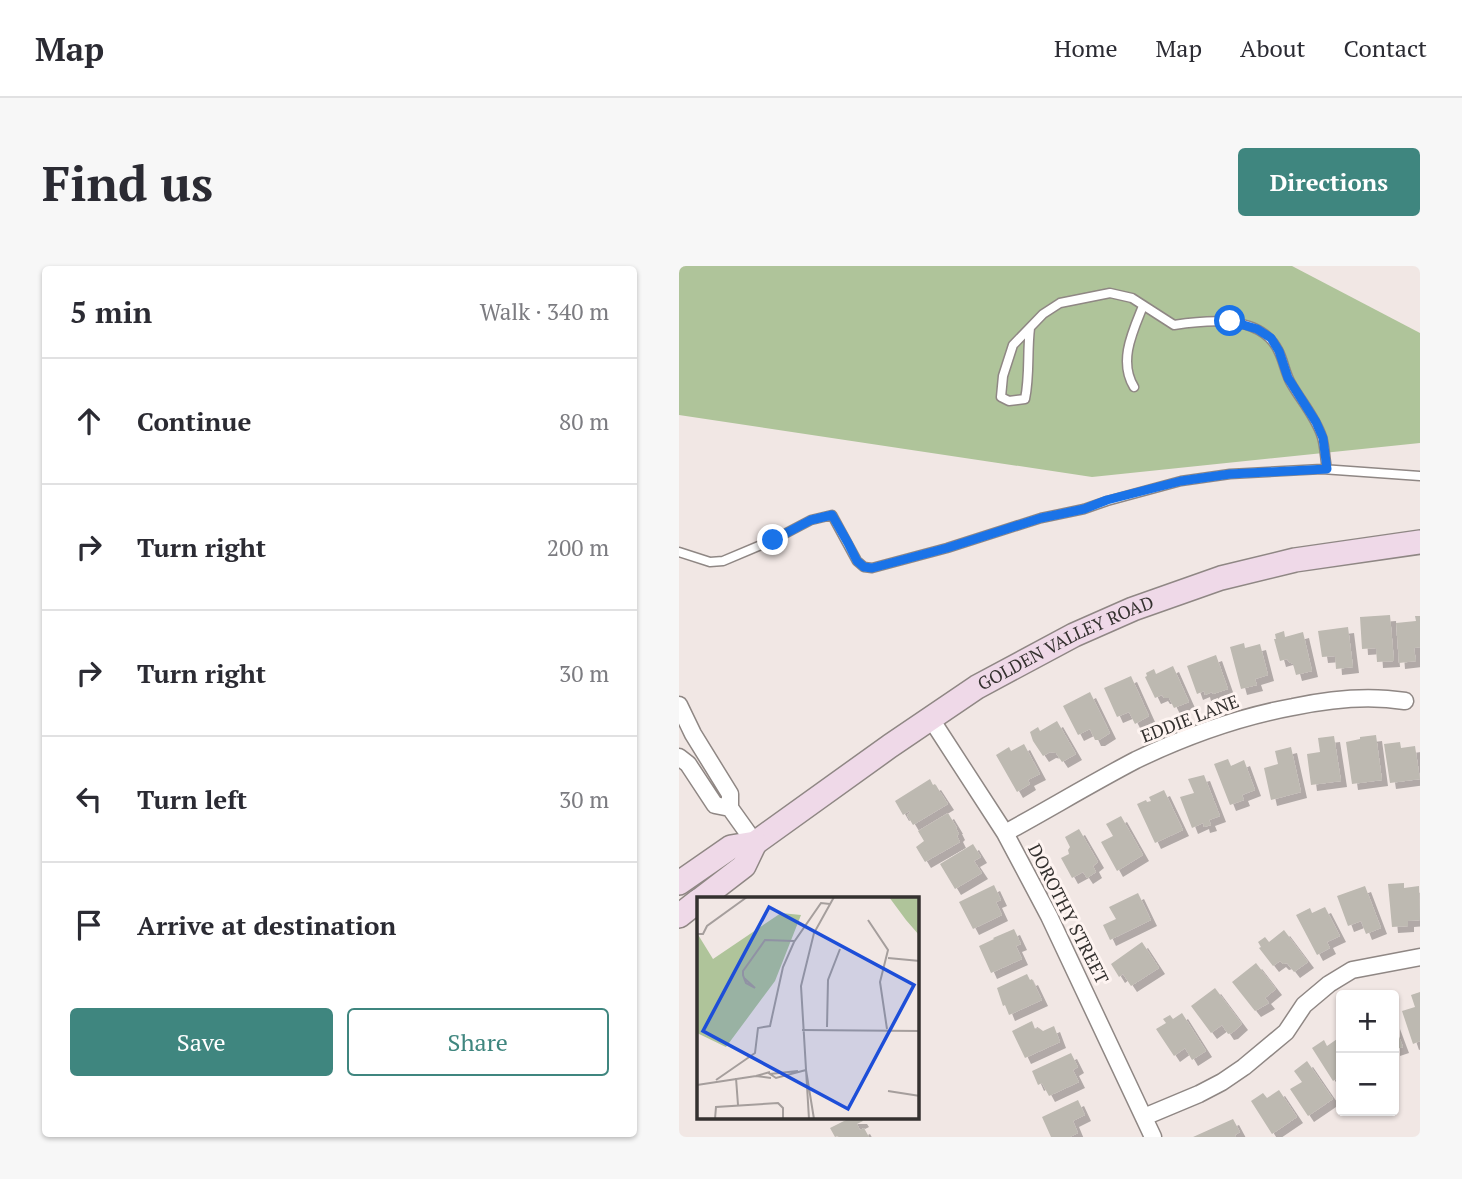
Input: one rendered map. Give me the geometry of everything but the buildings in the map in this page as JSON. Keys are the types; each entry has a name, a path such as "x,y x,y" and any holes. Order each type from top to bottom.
{"main road":[{"name":"GOLDEN VALLEY ROAD","path":"679,883 731,847 755,843 977,687 1075,635 1133,609 1221,578 1295,560 1420,542"},
{"name":"GOLDEN VALLEY ROAD","path":"704,897 744,866 755,843"},
{"name":"GOLDEN VALLEY ROAD","path":"679,916 697,902"}],"street":[{"name":"EDDIE LANE","path":"1005,833 1137,760 1228,723 1319,702 1385,698 1405,701"},
{"path":"679,705 693,734 730,794 730,808 755,843"},
{"name":"DOROTHY STREET","path":"931,719 1005,833 1049,915 1153,1137"},
{"path":"679,735 704,753"},
{"path":"679,757 688,764 715,805 730,808"},
{"path":"1144,1118 1199,1094 1244,1067 1286,1032 1304,1005 1329,984 1352,970 1420,957"}],"lane":[{"path":"1030,328 1027,349 1029,379 1025,399 1009,401 1001,397 1003,376 1013,345 1043,314 1060,303 1110,293 1132,298 1174,325 1230,321 1257,329 1271,338 1279,351 1288,378 1316,422 1323,438 1327,469"},
{"path":"1134,387 1127,360 1130,336 1143,306"},
{"path":"679,552 710,562 723,561 811,520 832,515 857,561 864,567 872,568 1041,518 1084,509 1107,500 1181,481 1230,474 1327,469 1420,476"}],"green space":[{"path":"679,266 1292,266 1420,333 1420,443 1092,477 679,415"}],"route":[{"path":"773,540 811,520 832,515 857,561 864,567 872,568 1041,518 1084,509 1107,500 1181,481 1230,474 1327,469 1323,438 1288,378 1279,351 1271,338 1257,329 1230,321"}]}
